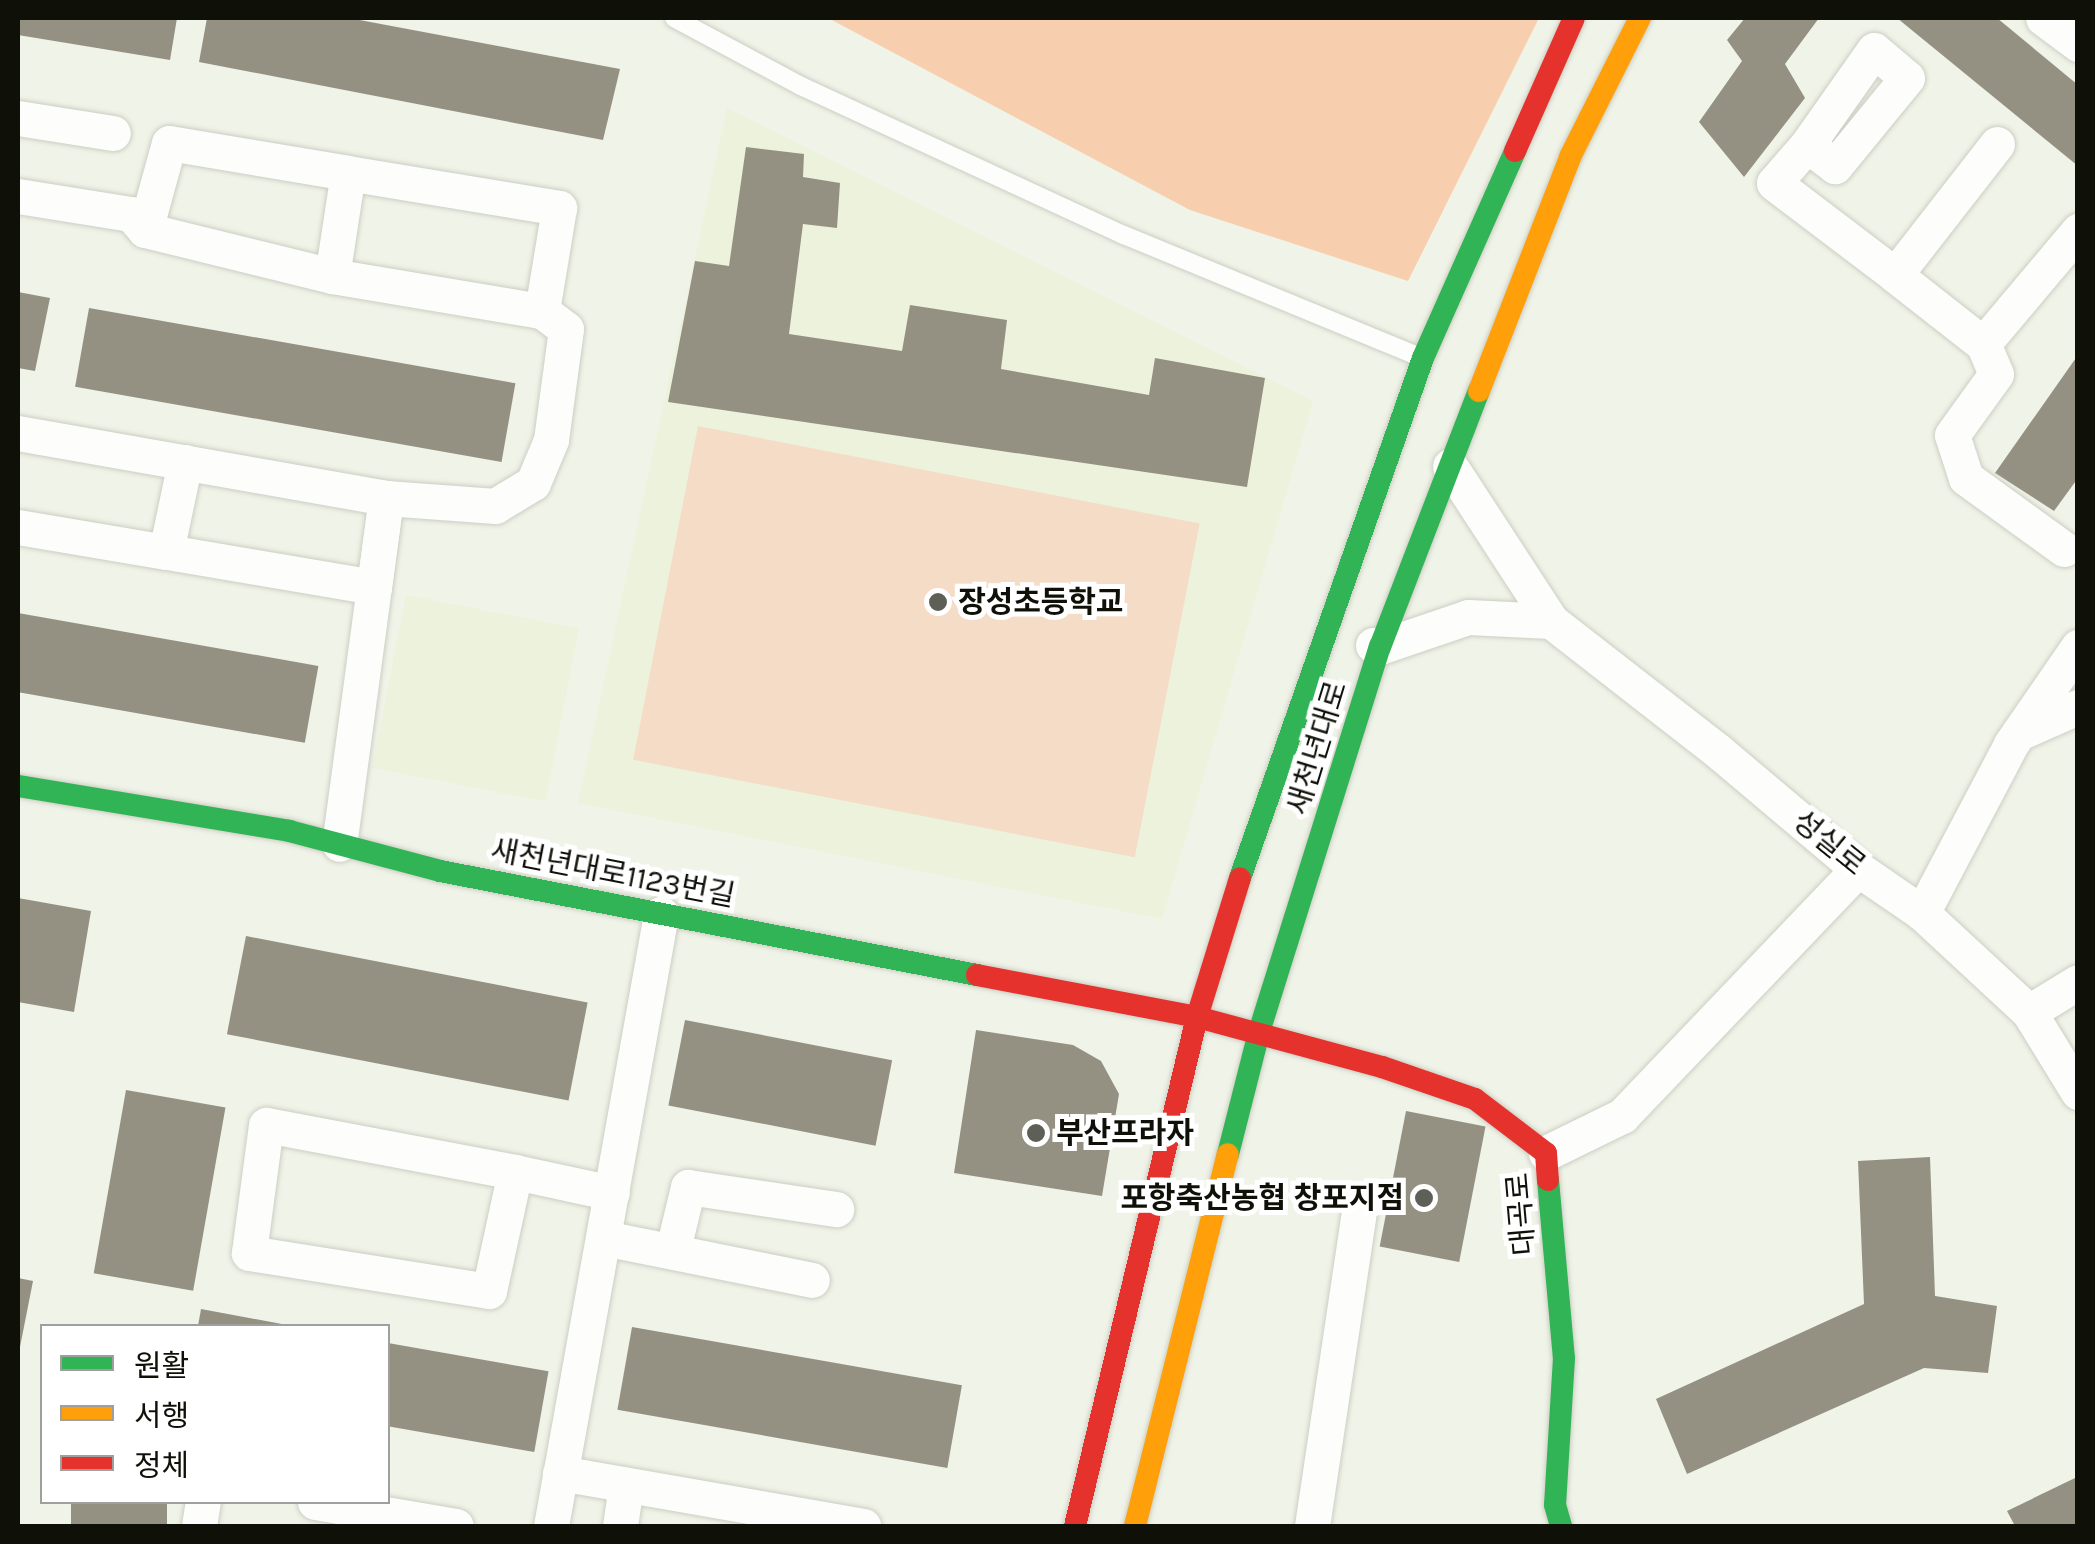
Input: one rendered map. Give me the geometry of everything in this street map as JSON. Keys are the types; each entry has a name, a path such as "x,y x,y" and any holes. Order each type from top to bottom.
{"main road":[{"name":"새천년대로","path":"1075,1526 1197,1017 1244,865 1424,358 1574,18"},
{"name":"새천년대로","path":"1136,1526 1259,1032 1380,647 1570,157 1618,53 1640,18"},
{"name":"새천년대로1123번길","path":"18,786 339,844 440,871 1197,1017"},
{"name":"대곡로","path":"1197,1017 1382,1066 1475,1100 1546,1153 1564,1358 1554,1505 1561,1526"}],"street":[{"path":"2044,18 2078,44"},
{"path":"18,118 114,133"},
{"path":"146,230 169,143 559,208 542,311"},
{"path":"1894,275 1997,144"},
{"path":"1807,145 1774,183 1983,344 1996,374 1952,435 1966,478 2073,546"},
{"path":"332,276 348,173"},
{"path":"18,196 131,214 146,230 332,276 542,311 566,329 551,440 532,483 495,506 386,498 18,433"},
{"path":"1983,344 2078,231"},
{"path":"166,552 185,462"},
{"name":"성실로","path":"1450,466 1551,621 1719,752 1858,869 1922,913 2030,1012 2078,1092"},
{"path":"339,844 386,498"},
{"path":"18,527 374,587"},
{"path":"1328,630 1380,647 1468,617 1551,621"},
{"path":"1922,913 2018,734 2078,647"},
{"path":"2018,734 2078,707"},
{"path":"1546,1153 1622,1116 1858,869"},
{"path":"551,1526 661,914"},
{"path":"2030,1012 2078,982"},
{"path":"515,1172 489,1292 249,1253 266,1125 515,1172 612,1192"},
{"path":"673,1249 688,1187 836,1209"},
{"path":"1312,1526 1359,1211"},
{"path":"604,1238 812,1280"},
{"path":"560,1473 863,1526"},
{"path":"620,1526 626,1485"},
{"path":"327,1504 456,1526"}],"lane":[{"path":"674,18 801,86 1124,235 1424,358"}],"shaded area":[{"path":"828,18 1539,18 1408,281 1190,210"},
{"name":"장성초등학교","path":"727,108 1313,401 1162,919 578,803"},
{"path":"698,426 1200,524 1135,857 633,760"},
{"path":"406,595 579,629 545,801 372,768"}],"building":[{"path":"18,18 177,18 170,60 18,35"},
{"path":"207,18 349,18 620,69 603,140 199,62"},
{"path":"1745,18 1819,18 1785,64 1805,98 1744,177 1699,122 1742,61 1727,40"},
{"path":"1897,18 1997,18 2078,85 2078,166"},
{"path":"746,147 804,154 803,177 840,183 837,228 803,224 789,334 902,351 910,305 1007,320 1001,369 1149,395 1155,358 1265,378 1247,487 668,402 695,261 729,266"},
{"path":"18,292 50,298 35,371 18,368"},
{"path":"89,308 515,383 502,462 75,387"},
{"path":"2078,355 2078,478 2054,511 1995,473"},
{"path":"18,613 318,666 305,743 18,692"},
{"path":"18,898 91,911 74,1012 18,1002"},
{"path":"246,936 588,1002 569,1101 227,1034"},
{"path":"685,1020 892,1060 876,1146 668,1105"},
{"name":"부산프라자","path":"976,1030 1073,1045 1101,1061 1119,1094 1102,1196 954,1173"},
{"path":"126,1090 225,1108 193,1291 94,1273"},
{"path":"1406,1111 1486,1126 1459,1262 1380,1246"},
{"path":"1930,1157 1935,1296 1997,1306 1988,1373 1924,1368 1687,1474 1656,1399 1864,1304 1858,1161"},
{"path":"18,1278 33,1281 19,1352 18,1352"},
{"path":"201,1309 282,1324 198,1324"},
{"path":"632,1327 962,1385 947,1468 617,1410"},
{"path":"390,1343 549,1371 534,1452 390,1427"},
{"path":"2075,1478 2078,1526 2015,1526 2007,1511"},
{"path":"71,1504 167,1504 167,1526 71,1526"}],"traffic: fast":[{"path":"1240,878 1423,358 1515,151"},
{"path":"1228,1154 1259,1032 1380,647 1479,391"},
{"path":"18,786 289,831 440,871 977,975"},
{"path":"1548,1180 1564,1358 1555,1505 1561,1526"}],"traffic: slow":[{"path":"1479,391 1570,157 1640,18"},
{"path":"1135,1526 1228,1154"}],"traffic: jam":[{"path":"1515,151 1574,18"},
{"path":"1075,1526 1197,1017 1240,878"},
{"path":"977,975 1197,1017 1382,1067 1475,1099 1546,1153 1548,1180"}],"place":[{"name":"장성초등학교","path":"938,602"},
{"name":"부산프라자","path":"1036,1133"},
{"name":"포항축산농협 창포지점","path":"1424,1198"}]}
